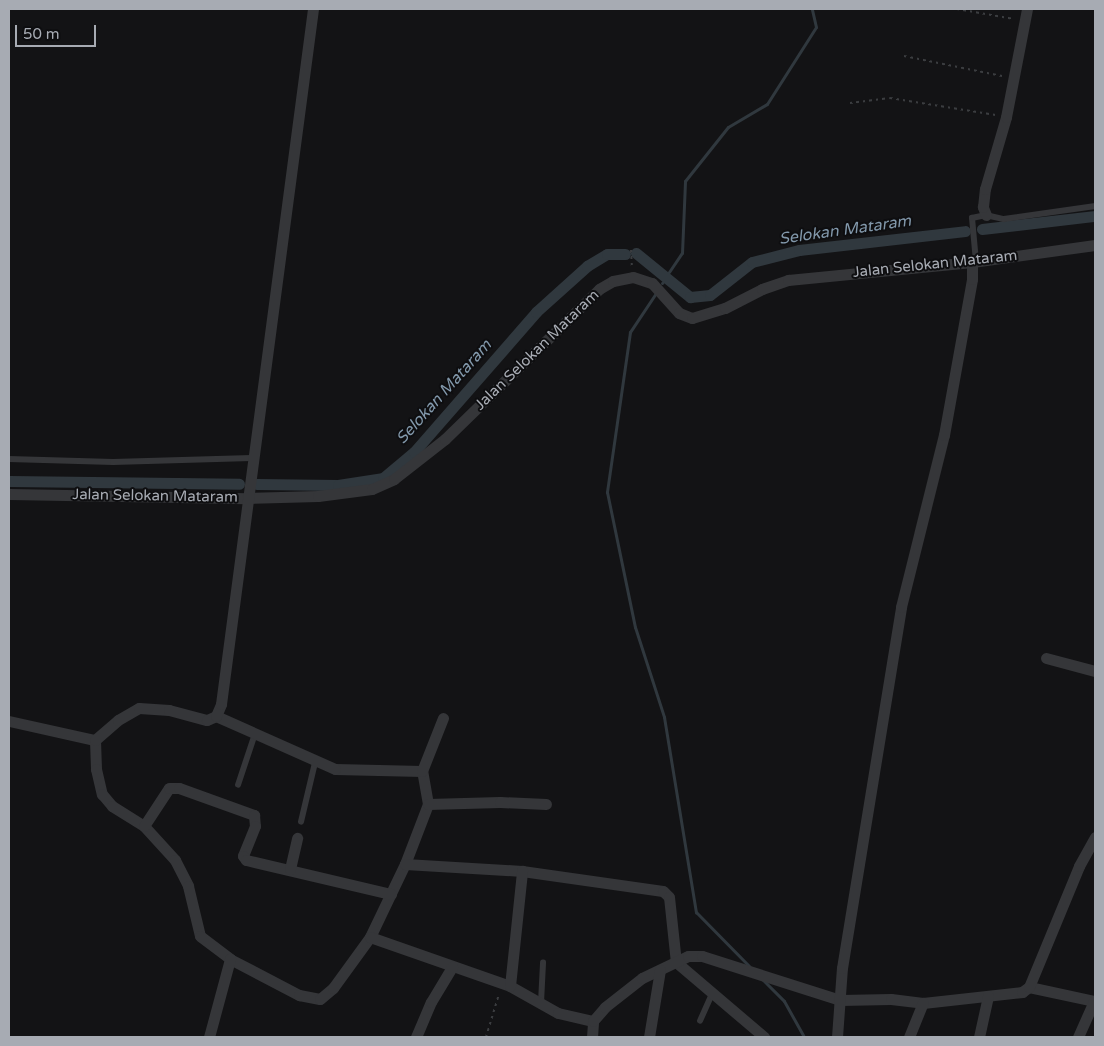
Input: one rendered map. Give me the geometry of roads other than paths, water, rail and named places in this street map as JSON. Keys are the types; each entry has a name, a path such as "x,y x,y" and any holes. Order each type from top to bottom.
{"street":[{"path":"216,716 221,704 251,459 297,142 313,9"},
{"path":"986,215 983,207 985,189 1006,117 1027,9"},
{"name":"Jalan Selokan Mataram","path":"9,494 347,493 372,488 394,479 445,439 599,289 613,281 633,277 652,282 679,313 692,318 725,308 762,289 788,280 974,262 1095,245"},
{"path":"837,1037 844,958 901,607 944,436 974,262"},
{"path":"1046,658 1095,670"},
{"path":"95,740 118,720 139,708 169,710 198,720 216,716 316,763 350,771 422,771"},
{"path":"95,740 96,769 102,794 112,806 144,826 183,874 200,936 230,959 299,996 316,1001 333,988 370,937 405,864 428,804 422,771 443,718"},
{"path":"9,722 95,740"},
{"path":"144,826 169,788 179,788 254,815 255,826 244,858 391,894"},
{"path":"428,804 500,802 546,804"},
{"path":"592,1037 593,1021 642,978 688,956 702,956 840,1000 890,999 923,1003 1016,993 1028,986 1080,866 1095,837"},
{"path":"290,869 297,838"},
{"path":"405,864 522,871 663,891 669,896 676,962 764,1037"},
{"path":"506,984 522,871"},
{"path":"370,937 506,984 558,1013 593,1021"},
{"path":"209,1037 230,959"},
{"path":"416,1037 431,1002 452,966"},
{"path":"649,1037 660,970"},
{"path":"1028,986 1094,1001 1078,1037"},
{"path":"979,1037 988,996"},
{"path":"909,1037 923,1003"}],"lane":[{"path":"974,262 975,247 972,218 986,215 1004,219 1095,206"},
{"path":"9,459 112,462 251,459"},
{"path":"238,785 255,734"},
{"path":"301,822 316,763"},
{"path":"541,1003 543,963"},
{"path":"700,1021 712,992"}],"waterway":[{"path":"669,272 682,253 685,181 728,127 767,104 816,27 812,9"},
{"name":"Selokan Mataram","path":"982,229 1095,216"},
{"name":"Selokan Mataram","path":"636,253 690,297 710,295 752,262 799,250 965,231"},
{"name":"Selokan Mataram","path":"257,484 338,485 383,478 414,452 536,312 587,266 607,254 625,254"},
{"path":"656,293 630,332 607,492 635,627 664,717 696,912 749,966"},
{"name":"Selokan Mataram","path":"9,481 239,484"},
{"path":"762,979 784,1001 804,1037"}]}
